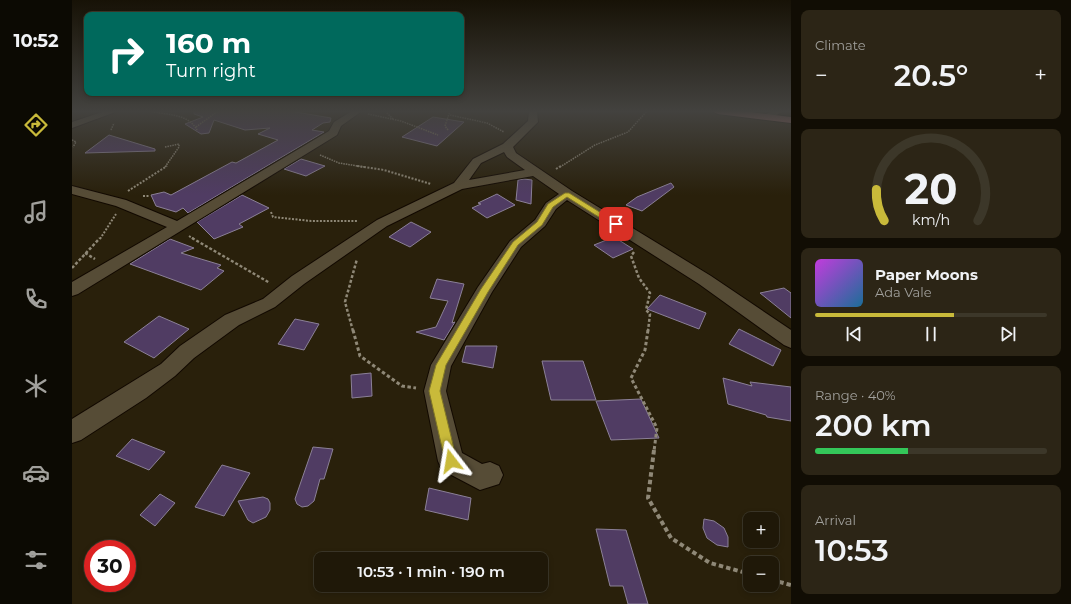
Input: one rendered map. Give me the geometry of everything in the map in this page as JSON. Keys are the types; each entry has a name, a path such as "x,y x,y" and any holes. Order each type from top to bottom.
{"street":[{"path":"72,290 322,139"},
{"path":"454,188 477,161 507,146 513,139"},
{"path":"507,146 511,155 567,194 705,280 791,340"},
{"path":"72,432 138,392 168,370 209,335 232,320 269,303 370,231 454,188 538,174"},
{"path":"72,190 121,203 178,226"},
{"path":"490,475 480,477 451,461 435,391 441,365 484,291 515,244 540,224 551,206 567,194"}],"path":[{"path":"538,174 594,145 609,139"},
{"path":"72,140 76,142 73,146"},
{"path":"304,150 339,163 384,170 454,188"},
{"path":"271,212 273,217 311,221 372,222 345,302 360,356 402,386 435,391"},
{"path":"178,226 192,238 284,291"},
{"path":"628,232 636,250 631,256 639,278 650,293 646,310 650,314 645,350 634,368 631,378 657,428 648,498 671,538 710,563 743,572"},
{"path":"779,582 791,585"}],"building":[{"path":"103,139 123,139 155,149 155,151 85,153"},
{"path":"275,139 312,139 188,213 183,208 176,212 156,206 151,195 164,192 171,195 232,162 236,163 278,140"},
{"path":"411,139 445,139 437,146"},
{"path":"301,159 325,166 306,176 284,169"},
{"path":"518,180 532,180 531,204 516,200"},
{"path":"671,183 674,187 642,211 626,205 637,197"},
{"path":"497,194 515,205 487,218 472,208 481,204 478,203"},
{"path":"242,195 269,208 239,224 243,227 214,239 197,222"},
{"path":"411,222 431,232 410,247 389,237"},
{"path":"614,237 633,249 613,258 594,245"},
{"path":"170,239 194,248 181,253 221,265 217,268 224,271 201,290 130,264"},
{"path":"437,279 464,284 452,323 455,322 444,340 416,332 436,327 448,301 430,298"},
{"path":"784,288 791,293 791,318 760,293"},
{"path":"660,295 706,313 699,329 647,309"},
{"path":"159,316 189,329 154,358 124,342"},
{"path":"295,319 319,324 304,350 278,344"},
{"path":"739,329 781,350 773,366 729,344"},
{"path":"466,346 497,346 493,368 462,362"},
{"path":"542,361 583,361 596,400 551,400"},
{"path":"371,373 372,396 352,398 351,375"},
{"path":"723,378 752,386 750,382 791,387 791,421 767,417 766,415 728,404"},
{"path":"641,399 659,438 611,440 596,401"},
{"path":"132,439 165,452 149,470 116,456"},
{"path":"313,447 333,449 324,479 320,479 314,501 308,506 302,507 297,504 295,499"},
{"path":"222,465 250,473 224,516 195,507"},
{"path":"429,488 471,498 468,520 425,510"},
{"path":"160,494 175,503 155,526 140,515"},
{"path":"263,497 268,499 270,503 270,510 266,517 253,523 248,520 238,501"},
{"path":"704,519 714,521 724,528 728,537 728,547 717,545 707,538 703,528"},
{"path":"596,529 626,530 648,604 628,604 623,586 610,586"}],"route":[{"path":"451,461 435,391 441,365 484,291 515,244 540,224 551,206 567,194 616,224"}]}
